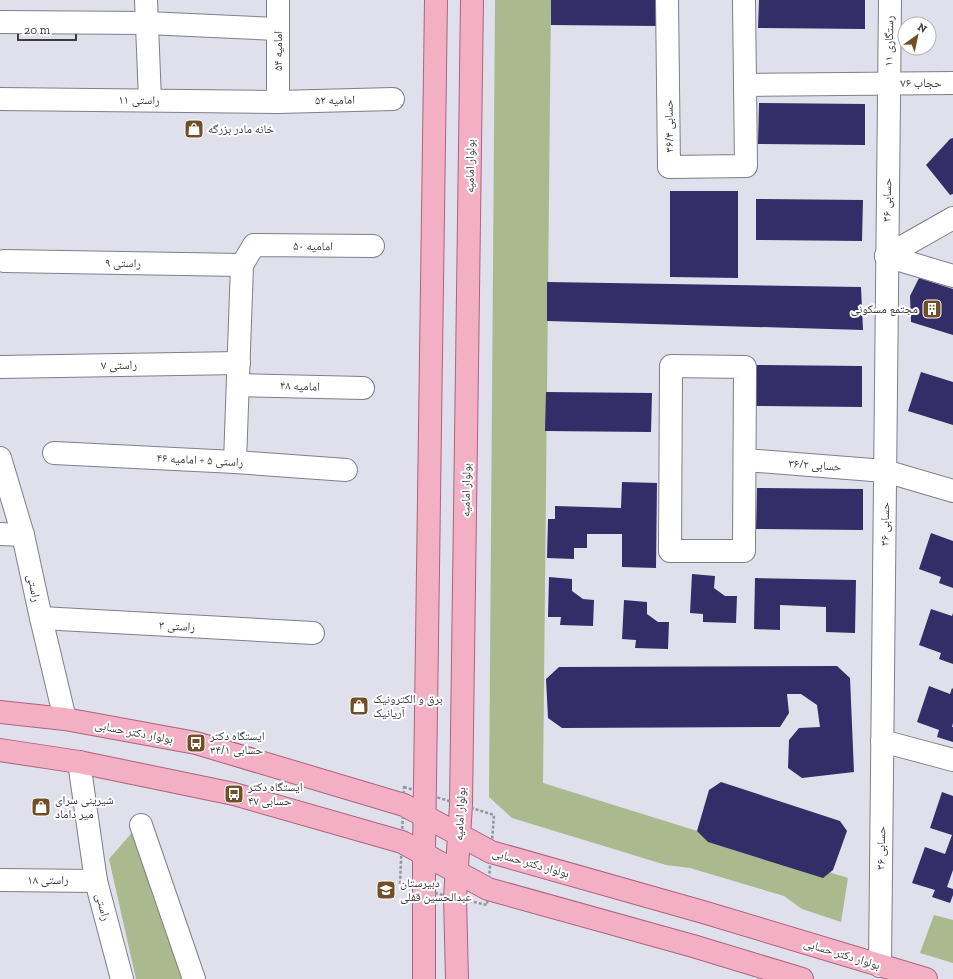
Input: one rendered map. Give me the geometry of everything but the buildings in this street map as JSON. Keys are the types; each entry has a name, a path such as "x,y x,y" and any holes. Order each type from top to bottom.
{"main road":[{"path":"424,979 424,854 436,0"},
{"name":"بولوار امامیه","path":"457,979 454,898 460,835 462,773 472,0"},
{"name":"بولوار دکتر حسابی","path":"0,712 65,719 196,743 404,805 491,852 702,912 926,979"},
{"path":"0,750 80,762 234,794 402,842 488,889 685,944 802,979"}],"street":[{"path":"146,0 150,100"},
{"name":"امامیه ۵۴","path":"278,0 278,102"},
{"name":"حسابی ۳۶/۴","path":"667,0 670,167 746,166 744,0"},
{"name":"رستگاری ۱۱","path":"889,83 890,0"},
{"path":"0,22 147,23 277,29"},
{"path":"745,85 889,83"},
{"name":"حجاب ۷۶","path":"889,83 953,83"},
{"name":"حسابی ۳۶","path":"880,966 886,256 889,83"},
{"name":"راستی ۱۱","path":"0,99 278,102"},
{"name":"امامیه ۵۲","path":"278,102 393,99"},
{"path":"886,256 953,218"},
{"name":"امامیه ۵۰","path":"242,265 254,245 373,246"},
{"path":"886,256 953,276"},
{"name":"راستی ۹","path":"4,261 242,265"},
{"path":"235,462 242,265"},
{"name":"راستی ۷","path":"0,367 239,363"},
{"path":"672,366 745,367 745,460 744,551 670,551 672,366"},
{"name":"امامیه ۴۸","path":"238,385 363,388"},
{"name":"راستی ۵ + امامیه ۴۶","path":"54,453 235,462 346,470"},
{"name":"راستی","path":"0,458 23,535 65,719"},
{"name":"حسابی ۳۶/۲","path":"745,460 885,470 953,491"},
{"path":"0,534 23,535"},
{"name":"راستی ۳","path":"41,618 313,633"},
{"path":"882,741 953,760"},
{"name":"راستی","path":"80,762 96,881 122,979"},
{"path":"140,825 194,979"},
{"name":"راستی ۱۸","path":"0,880 96,881"}],"green space":[{"path":"495,0 551,0 543,783 848,878 841,922 802,909 784,896 690,868 666,865 512,818 489,797"},
{"path":"137,827 188,979 136,979 109,859"},
{"path":"934,915 953,920 953,963 920,953"}],"place":[{"name":"خانه مادر بزرگه","path":"194,129"},
{"name":"مجتمع مسکونی","path":"932,309"},
{"name":"برق و الکترونیک آریانیک","path":"359,706"},
{"name":"ایستگاه دکتر حسابی ۳۴/۱","path":"196,743"},
{"name":"ایستگاه دکتر حسابی ۴۷","path":"234,794"},
{"name":"شیرینی سرای میر داماد","path":"41,807"},
{"name":"دبیرستان عبدالحسین قفلی","path":"386,890"}]}
